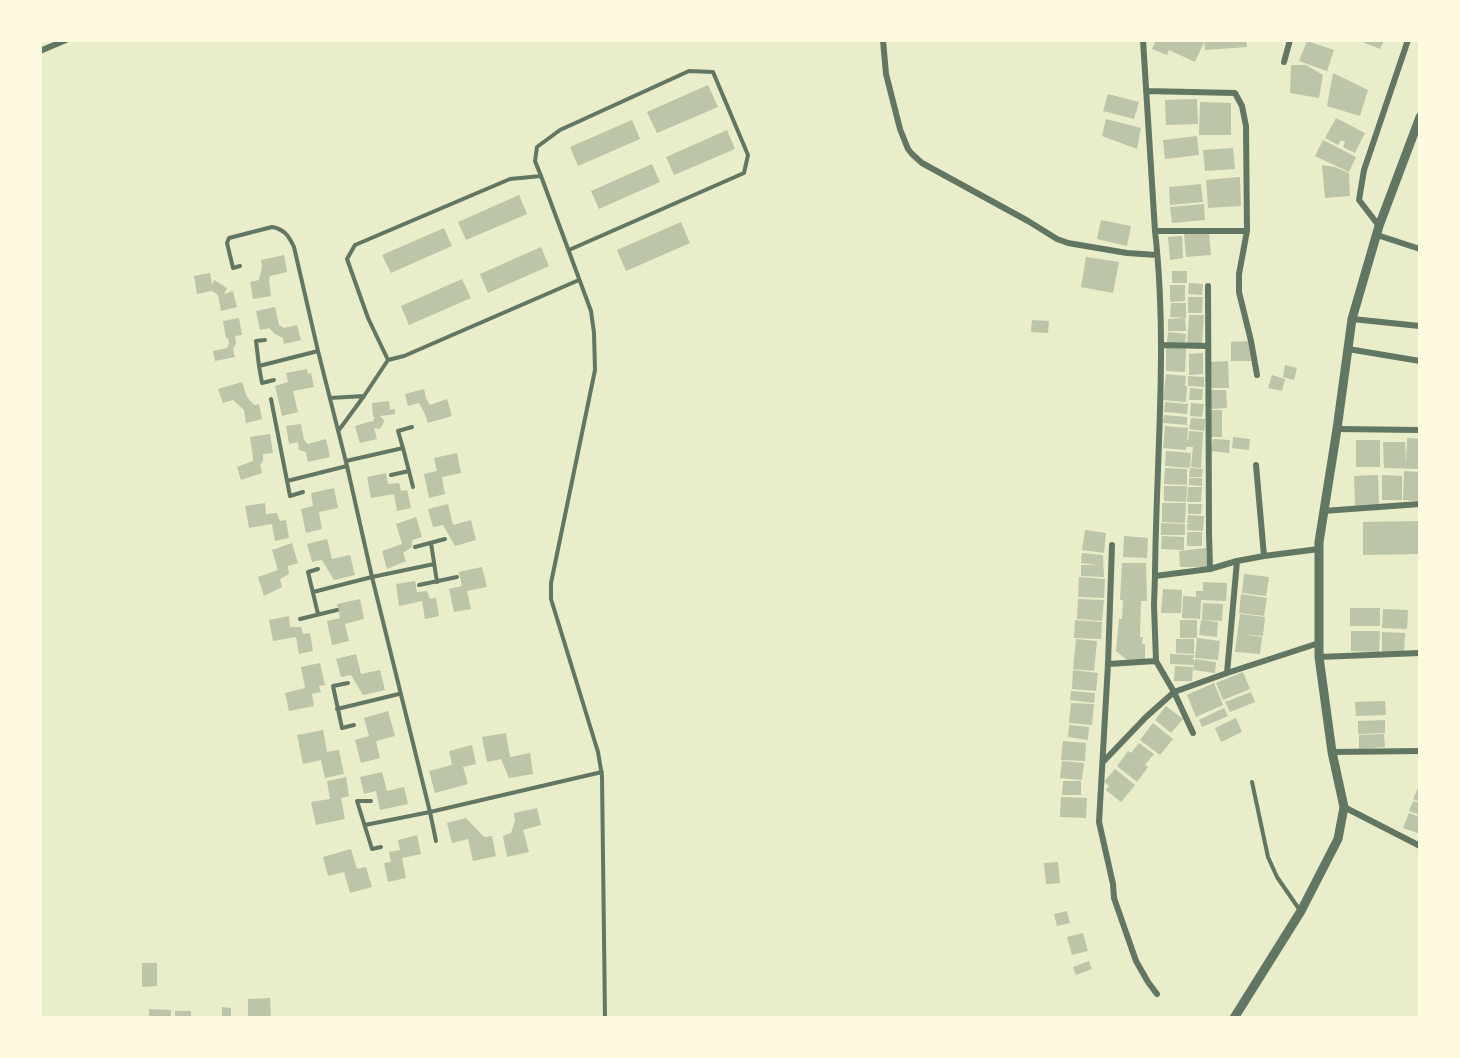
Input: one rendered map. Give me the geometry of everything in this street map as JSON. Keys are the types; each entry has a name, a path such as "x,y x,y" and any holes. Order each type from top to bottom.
{"street":[{"path":"40,51 66,40"},
{"path":"883,40 886,74 900,129 908,148 922,163 1057,239 1068,243 1157,255"},
{"path":"1143,40 1162,345 1154,605 1156,662 1174,692 1192,733"},
{"path":"1284,62 1290,40"},
{"path":"1408,40 1364,170 1359,200 1378,230 1419,249"},
{"path":"1146,91 1235,93 1242,106 1246,126 1247,231 1239,274 1239,292 1257,375"},
{"path":"1234,1017 1301,911 1338,839 1344,807 1332,752 1319,657 1319,549 1323,511 1352,319 1378,230 1419,117"},
{"path":"1155,231 1247,231"},
{"path":"1208,286 1210,569"},
{"path":"1352,319 1419,326"},
{"path":"1162,345 1208,346"},
{"path":"1348,348 1419,361"},
{"path":"1337,429 1419,430"},
{"path":"1256,465 1264,556"},
{"path":"1323,511 1419,504"},
{"path":"1112,545 1099,822 1114,898 1136,961 1157,994"},
{"path":"1155,576 1210,569 1264,556 1319,549"},
{"path":"1227,674 1237,561"},
{"path":"1103,762 1146,717 1174,692 1319,643"},
{"path":"1319,657 1419,653"},
{"path":"1108,664 1156,662"},
{"path":"1332,752 1419,751"},
{"path":"1344,807 1419,846"}],"lane":[{"path":"569,250 744,173 748,155 713,72 689,71 560,130 537,147 535,161 591,311 594,333 595,370 551,583 551,599 598,752 602,772 605,1017"},
{"path":"388,360 368,318 347,259 355,245 510,179 541,176"},
{"path":"240,266 233,268 227,243 229,238 272,226 288,235 294,247 347,463 399,694 436,841"},
{"path":"338,430 388,360 404,356 579,280"},
{"path":"265,340 256,341 262,383 274,380"},
{"path":"259,366 318,351"},
{"path":"330,398 364,396"},
{"path":"271,399 290,496 303,492"},
{"path":"412,427 398,431 413,487"},
{"path":"287,481 403,448"},
{"path":"391,475 409,471"},
{"path":"415,547 445,538"},
{"path":"431,543 437,582"},
{"path":"313,592 434,564"},
{"path":"318,569 308,572 318,614"},
{"path":"419,585 457,577"},
{"path":"300,619 337,610"},
{"path":"348,683 333,686 342,728 354,724"},
{"path":"337,709 399,694"},
{"path":"364,825 602,772"},
{"path":"1252,782 1268,857 1277,877 1301,911"},
{"path":"371,801 357,801 372,849 381,847"}],"building":[{"path":"1156,40 1201,40 1204,42 1195,62 1169,50 1167,55 1152,49"},
{"path":"1204,40 1246,40 1247,47 1205,50"},
{"path":"1357,40 1384,40 1380,49"},
{"path":"1307,41 1334,50 1327,71 1299,61"},
{"path":"1291,65 1306,65 1323,75 1319,98 1290,93"},
{"path":"1333,73 1368,90 1360,116 1327,106"},
{"path":"708,85 718,107 657,133 647,112"},
{"path":"1108,94 1139,102 1134,119 1103,111"},
{"path":"1197,99 1198,124 1166,125 1165,100"},
{"path":"1200,102 1231,103 1231,135 1199,135"},
{"path":"1336,118 1365,133 1355,153 1343,147 1345,142 1341,140 1338,145 1325,138"},
{"path":"1106,119 1141,128 1137,149 1102,136"},
{"path":"632,120 640,139 578,166 570,147"},
{"path":"727,130 735,149 674,175 666,157"},
{"path":"1197,136 1199,155 1165,159 1163,140"},
{"path":"1323,140 1356,157 1349,172 1315,156"},
{"path":"1233,148 1235,169 1205,171 1203,150"},
{"path":"652,164 660,182 599,209 591,191"},
{"path":"1322,165 1349,173 1350,196 1325,198"},
{"path":"1240,177 1241,206 1208,208 1206,180"},
{"path":"1201,184 1203,202 1170,205 1169,187"},
{"path":"519,195 527,214 466,240 458,222"},
{"path":"1204,204 1205,220 1172,223 1170,207"},
{"path":"1101,220 1131,226 1127,246 1097,239"},
{"path":"681,222 690,243 626,271 617,250"},
{"path":"444,228 452,246 391,273 382,255"},
{"path":"1209,232 1211,255 1186,257 1184,234"},
{"path":"1182,236 1183,258 1170,260 1168,237"},
{"path":"541,247 549,266 488,293 480,274"},
{"path":"284,255 287,272 270,276 271,296 253,299 250,282 259,280 261,260"},
{"path":"1086,257 1119,262 1113,293 1081,287"},
{"path":"1172,271 1187,271 1187,283 1172,283"},
{"path":"210,273 212,285 214,280 227,288 224,294 233,291 237,307 221,311 218,295 212,291 197,294 194,276"},
{"path":"462,279 471,298 409,325 401,306"},
{"path":"1189,283 1203,284 1202,295 1188,294"},
{"path":"1170,285 1185,285 1185,301 1170,302"},
{"path":"1188,297 1203,297 1202,313 1188,313"},
{"path":"1171,303 1186,303 1186,318 1170,317"},
{"path":"275,307 279,325 284,328 297,325 301,340 284,344 283,338 269,328 260,330 256,311"},
{"path":"1189,315 1204,315 1202,345 1187,344"},
{"path":"239,318 242,335 235,336 236,344 233,348 235,357 215,361 213,351 227,348 229,343 223,321"},
{"path":"1185,318 1186,331 1168,331 1168,319"},
{"path":"1032,320 1049,321 1048,333 1031,332"},
{"path":"1168,332 1186,334 1185,344 1167,343"},
{"path":"1250,341 1251,361 1231,361 1231,342"},
{"path":"1166,346 1186,347 1185,372 1166,371"},
{"path":"1203,353 1203,374 1189,375 1189,354"},
{"path":"1228,361 1229,388 1209,388 1209,362"},
{"path":"1285,365 1297,368 1294,380 1283,377"},
{"path":"307,369 308,374 311,373 314,387 293,391 298,412 282,416 275,386 288,382 286,373"},
{"path":"1166,374 1186,376 1186,402 1163,400"},
{"path":"1272,375 1285,379 1282,391 1268,388"},
{"path":"1188,376 1204,377 1204,387 1188,386"},
{"path":"242,382 247,397 254,405 259,404 262,419 246,423 244,410 233,400 223,403 218,389"},
{"path":"1190,388 1203,389 1202,400 1189,400"},
{"path":"424,389 430,405 447,399 452,416 428,423 419,403 408,406 405,394"},
{"path":"1210,390 1226,390 1227,408 1210,409"},
{"path":"389,401 390,410 395,409 395,414 380,416 384,422 380,429 374,428 377,439 360,443 355,426 372,421 372,423 375,417 373,417 372,403"},
{"path":"1165,402 1188,404 1187,414 1164,412"},
{"path":"1191,403 1204,404 1202,417 1190,416"},
{"path":"1210,410 1222,410 1222,437 1210,437"},
{"path":"1164,415 1187,417 1187,425 1163,423"},
{"path":"1191,418 1205,419 1204,431 1189,429"},
{"path":"301,424 304,440 308,444 326,439 330,457 308,462 306,452 299,450 298,442 289,444 286,426"},
{"path":"1165,426 1188,428 1187,440 1189,431 1203,432 1201,468 1191,467 1193,447 1186,447 1186,450 1163,448"},
{"path":"270,434 273,453 263,454 263,461 260,465 262,473 241,480 237,467 253,461 250,437"},
{"path":"1233,437 1250,439 1249,450 1232,448"},
{"path":"1407,438 1420,439 1420,469 1384,468 1383,442 1405,442 1406,465"},
{"path":"1213,439 1230,440 1229,453 1211,451"},
{"path":"1356,440 1380,440 1380,467 1356,467"},
{"path":"1166,451 1191,453 1190,468 1165,466"},
{"path":"457,453 461,473 442,477 445,494 429,498 424,474 437,471 434,458"},
{"path":"1165,468 1187,469 1187,485 1164,484"},
{"path":"1190,468 1203,469 1202,477 1189,477"},
{"path":"1404,471 1420,472 1420,501 1403,500"},
{"path":"386,473 388,484 399,483 401,491 407,490 411,508 397,511 394,494 371,498 367,477"},
{"path":"1378,475 1379,505 1355,506 1354,476"},
{"path":"1382,475 1402,476 1402,500 1382,500"},
{"path":"1189,478 1202,478 1202,486 1189,485"},
{"path":"1164,486 1187,486 1186,502 1164,501"},
{"path":"1188,487 1202,487 1201,502 1187,502"},
{"path":"334,488 338,508 319,512 322,529 306,533 301,509 313,506 311,493"},
{"path":"265,503 266,514 277,513 280,521 286,520 289,538 275,541 272,524 249,528 245,506"},
{"path":"1162,503 1186,503 1185,523 1162,522"},
{"path":"448,504 453,525 471,520 476,540 455,546 443,525 433,527 428,509"},
{"path":"1188,504 1202,504 1201,514 1188,514"},
{"path":"1188,515 1204,516 1203,531 1187,530 1187,524 1191,524 1187,523"},
{"path":"416,517 422,537 412,540 412,547 403,553 406,561 387,569 382,551 402,544 396,524"},
{"path":"1420,521 1420,554 1363,555 1363,522"},
{"path":"1161,523 1185,524 1185,535 1161,535"},
{"path":"1085,530 1106,533 1104,553 1082,550"},
{"path":"1187,532 1202,532 1202,546 1187,546"},
{"path":"1124,536 1148,538 1147,558 1123,557"},
{"path":"1162,536 1184,537 1184,550 1161,549"},
{"path":"327,539 332,559 350,555 355,575 334,580 322,560 312,562 307,544"},
{"path":"292,543 298,563 288,566 289,574 280,579 282,587 264,596 258,577 278,570 272,550"},
{"path":"1206,548 1207,567 1180,567 1179,551"},
{"path":"1082,553 1103,555 1104,577 1081,576 1081,565 1097,565 1081,563"},
{"path":"1122,563 1146,563 1147,601 1141,601 1140,637 1143,637 1142,644 1145,644 1145,660 1127,660 1116,651 1119,619 1122,619 1123,600 1120,600"},
{"path":"482,567 487,587 467,591 471,609 454,612 449,589 462,586 459,572"},
{"path":"1244,574 1269,577 1266,596 1242,593"},
{"path":"1079,577 1105,579 1104,598 1078,597"},
{"path":"415,581 417,592 427,591 430,599 436,598 439,616 425,619 422,601 399,606 396,584"},
{"path":"1203,582 1227,583 1226,601 1201,600 1200,619 1182,618 1183,596 1196,597 1196,591 1203,591"},
{"path":"1163,589 1182,590 1181,613 1161,613"},
{"path":"1241,594 1267,598 1264,616 1239,613"},
{"path":"360,599 364,619 345,624 349,641 332,645 327,621 340,618 337,604"},
{"path":"1078,599 1104,600 1102,621 1077,619"},
{"path":"1203,603 1223,604 1222,621 1202,620"},
{"path":"1350,608 1380,608 1380,626 1350,626"},
{"path":"1383,609 1408,610 1407,629 1382,628"},
{"path":"1240,614 1265,617 1263,636 1243,634 1262,637 1260,654 1235,652"},
{"path":"289,616 290,627 301,627 303,634 310,633 313,651 299,654 296,637 273,641 269,620"},
{"path":"1075,620 1102,622 1101,639 1074,638"},
{"path":"1180,620 1197,620 1197,638 1180,638"},
{"path":"1201,620 1218,622 1217,637 1199,635"},
{"path":"1351,631 1380,631 1379,652 1351,651"},
{"path":"1382,632 1405,633 1404,652 1382,652"},
{"path":"1197,638 1220,641 1218,660 1195,658"},
{"path":"1076,639 1097,641 1094,671 1073,669"},
{"path":"1176,639 1194,639 1194,654 1176,653"},
{"path":"356,654 361,674 380,670 385,690 363,695 351,675 341,677 336,659"},
{"path":"1170,654 1194,655 1194,658 1189,658 1194,659 1194,665 1170,664"},
{"path":"1195,659 1216,662 1215,673 1193,670"},
{"path":"320,663 325,685 319,686 321,692 312,694 314,706 289,711 285,693 305,688 301,667"},
{"path":"1175,666 1193,667 1192,681 1174,681"},
{"path":"1073,670 1098,673 1096,691 1072,689"},
{"path":"1243,672 1250,689 1223,700 1216,683"},
{"path":"1214,683 1223,705 1196,717 1187,695"},
{"path":"1071,691 1095,693 1094,703 1070,700"},
{"path":"1251,692 1255,702 1230,712 1225,702"},
{"path":"1385,701 1386,715 1356,716 1355,702"},
{"path":"1071,703 1094,704 1092,725 1069,723"},
{"path":"1166,706 1183,719 1171,733 1155,720"},
{"path":"1224,708 1228,716 1202,727 1199,720"},
{"path":"388,711 395,736 376,741 380,758 361,763 355,740 369,736 364,718"},
{"path":"1236,718 1242,732 1221,742 1215,728"},
{"path":"1385,720 1385,733 1358,734 1358,721"},
{"path":"1153,723 1173,739 1160,755 1140,740"},
{"path":"1069,725 1089,727 1088,740 1068,737"},
{"path":"323,730 327,752 339,750 344,774 325,778 321,760 303,764 297,735"},
{"path":"506,733 510,757 530,753 533,774 509,778 501,759 487,762 482,737"},
{"path":"1384,734 1385,747 1359,749 1359,735"},
{"path":"1063,741 1086,743 1085,761 1061,760"},
{"path":"1139,743 1154,754 1145,765 1148,767 1137,782 1117,766 1128,751 1131,753"},
{"path":"472,745 476,764 463,767 468,784 435,793 429,771 452,765 449,751"},
{"path":"1062,761 1084,763 1082,780 1060,778"},
{"path":"1115,769 1135,785 1121,802 1106,790 1109,786 1104,782"},
{"path":"382,772 387,791 404,787 408,804 380,810 376,791 364,794 360,777"},
{"path":"346,777 349,796 341,798 345,819 316,825 311,802 330,799 327,781"},
{"path":"1063,781 1081,781 1081,795 1062,795"},
{"path":"1420,784 1420,802 1413,799"},
{"path":"1061,797 1087,798 1086,818 1060,817"},
{"path":"1413,801 1420,803 1420,815 1409,811"},
{"path":"537,808 541,825 523,830 529,852 507,857 503,836 511,833 515,821 514,813"},
{"path":"1409,813 1420,817 1420,834 1403,828"},
{"path":"466,818 484,837 492,836 496,856 473,861 468,839 452,843 447,823"},
{"path":"417,835 421,854 402,858 406,878 388,882 384,863 391,862 389,852 400,850 398,840"},
{"path":"351,849 357,869 366,867 372,887 350,893 344,872 328,876 323,857"},
{"path":"1058,862 1060,883 1046,884 1044,863"},
{"path":"1067,911 1070,923 1057,926 1054,914"},
{"path":"1083,933 1088,951 1072,955 1067,937"},
{"path":"1089,961 1092,969 1076,975 1073,967"},
{"path":"142,963 157,963 157,986 142,987"},
{"path":"270,998 271,1018 248,1018 248,999"},
{"path":"222,1007 231,1008 231,1018 222,1018"},
{"path":"149,1009 171,1010 171,1018 149,1018"},
{"path":"175,1011 191,1011 191,1018 175,1018"}]}
